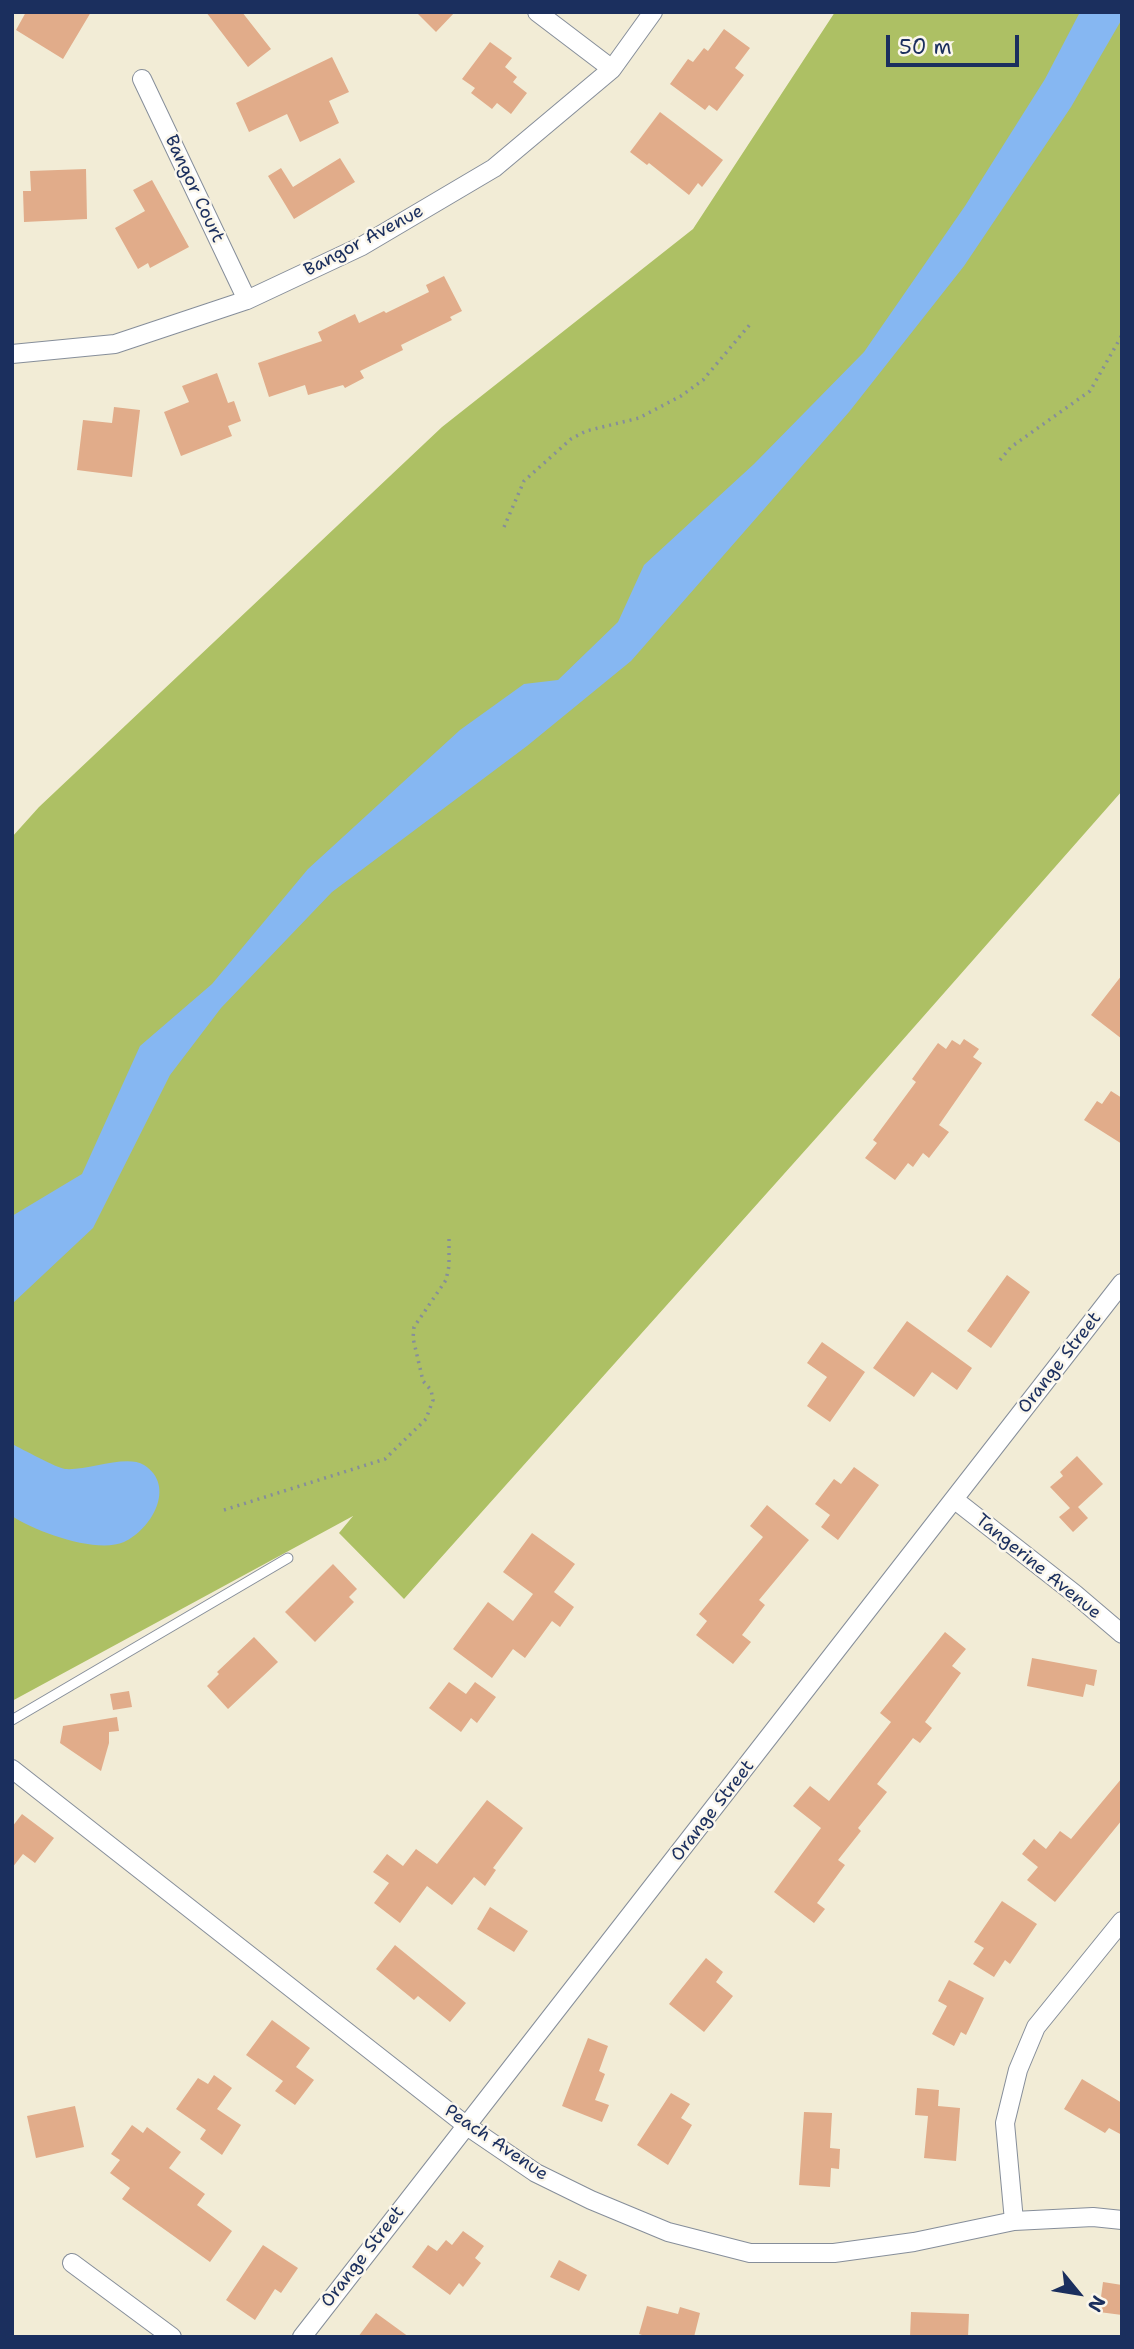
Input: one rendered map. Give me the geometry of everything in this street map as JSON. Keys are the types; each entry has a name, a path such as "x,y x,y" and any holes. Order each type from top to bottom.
{"street":[{"path":"537,12 612,69"},
{"name":"Bangor Avenue","path":"12,354 115,344 247,300 362,246 494,168 612,69 653,12"},
{"name":"Bangor Court","path":"142,79 247,300"},
{"name":"Orange Street","path":"302,2337 1122,1283"},
{"name":"Tangerine Avenue","path":"955,1500 1122,1634"},
{"name":"Peach Avenue","path":"12,1769 467,2126 536,2173 591,2200 668,2232 750,2253 834,2253 914,2242 1014,2221 1093,2217 1122,2220"},
{"path":"1014,2221 1005,2123 1018,2070 1036,2027 1122,1921"},
{"path":"72,2263 172,2337"}],"lane":[{"path":"12,1720 288,1558"}],"path":[{"path":"504,527 524,481 571,439 586,431 639,418 681,396 704,380 752,322"},
{"path":"1000,460 1011,447 1090,391 1122,335"},
{"path":"224,1510 376,1463 393,1454 426,1419 433,1401 431,1390 424,1381 413,1338 414,1326 446,1280 450,1235"}],"green space":[{"path":"835,12 1122,12 1122,791 404,1599 339,1533 353,1516 12,1701 12,837 39,807 442,427 693,229"}],"water":[{"path":"1080,12 1122,12 1122,19 1071,107 964,266 849,412 631,661 527,746 332,892 221,1008 170,1075 93,1228 12,1304 12,1216 82,1174 140,1046 212,984 308,869 460,730 524,684 558,680 618,622 644,565 754,464 864,352 965,206 1045,79"},
{"path":"12,1444 65,1469 127,1461 144,1465 154,1474 159,1484 157,1507 151,1518 134,1536 112,1545 67,1540 36,1528 12,1516"}],"building":[{"path":"26,12 91,12 63,59 16,30"},
{"path":"206,12 242,12 271,49 248,67"},
{"path":"416,12 455,12 436,32"},
{"path":"724,29 750,48 735,68 744,75 717,111 709,105 705,110 670,84 688,59 693,62 704,48 708,51"},
{"path":"490,42 512,58 505,67 517,77 513,82 527,93 511,114 497,103 492,109 471,93 475,88 462,79"},
{"path":"332,57 349,92 329,101 339,123 300,142 287,114 249,132 236,103"},
{"path":"660,112 723,160 702,187 698,183 689,195 649,163 647,165 630,152"},
{"path":"340,158 355,182 294,219 268,176 281,168 293,187"},
{"path":"86,169 87,219 24,222 23,191 31,191 30,171"},
{"path":"152,180 189,247 150,268 148,263 138,269 115,228 145,211 133,190"},
{"path":"444,276 462,311 450,317 452,320 401,345 403,350 360,371 364,378 345,388 343,385 308,395 305,385 269,397 258,363 322,341 318,332 355,314 359,323 384,311 386,313 429,292 426,285"},
{"path":"217,373 228,403 234,401 241,421 228,426 232,436 181,456 164,412 189,402 182,386"},
{"path":"114,407 140,410 132,477 77,470 83,420 112,423"},
{"path":"1122,975 1122,1039 1091,1015"},
{"path":"964,1039 979,1049 973,1057 982,1063 939,1125 949,1132 929,1158 923,1153 913,1167 908,1163 895,1180 865,1158 877,1143 873,1140 916,1082 912,1079 938,1043 946,1049 952,1040 960,1045"},
{"path":"1111,1091 1122,1098 1122,1144 1084,1120 1097,1101 1102,1104"},
{"path":"1007,1275 1030,1292 991,1348 967,1331"},
{"path":"907,1321 972,1368 957,1390 932,1372 914,1397 873,1368"},
{"path":"822,1342 865,1372 830,1422 807,1406 827,1377 807,1363"},
{"path":"1077,1456 1103,1484 1078,1507 1088,1518 1073,1532 1059,1517 1070,1508 1050,1487 1063,1476 1060,1472"},
{"path":"854,1467 879,1485 838,1540 821,1527 830,1515 815,1504 834,1479 841,1484"},
{"path":"767,1505 809,1540 759,1600 765,1605 742,1635 751,1642 733,1664 696,1635 707,1621 699,1614 763,1537 750,1526"},
{"path":"532,1533 575,1564 554,1592 574,1607 560,1627 552,1621 525,1658 513,1649 492,1678 453,1649 488,1602 513,1621 533,1594 503,1572"},
{"path":"333,1564 357,1589 349,1597 354,1602 315,1642 285,1612"},
{"path":"945,1632 966,1649 952,1666 961,1673 925,1722 932,1728 920,1743 913,1738 877,1784 887,1792 858,1828 861,1831 838,1860 845,1865 817,1903 825,1909 814,1923 774,1892 821,1828 793,1806 810,1786 829,1801 891,1722 880,1713"},
{"path":"254,1637 278,1662 228,1709 207,1686 219,1674 217,1672"},
{"path":"1032,1658 1097,1670 1094,1686 1086,1684 1083,1697 1027,1686"},
{"path":"449,1682 466,1694 475,1682 496,1697 477,1723 471,1718 461,1732 429,1708"},
{"path":"129,1691 132,1707 113,1710 110,1694"},
{"path":"117,1717 119,1731 109,1732 109,1743 101,1771 60,1743 63,1726"},
{"path":"1122,1778 1122,1820 1055,1902 1027,1880 1038,1867 1022,1854 1034,1839 1046,1849 1060,1831 1071,1839"},
{"path":"487,1800 523,1828 493,1868 496,1870 485,1886 474,1877 452,1905 427,1886 400,1923 374,1903 389,1883 373,1872 387,1854 403,1866 416,1849 437,1864"},
{"path":"22,1814 54,1838 35,1863 23,1854 12,1868 12,1827"},
{"path":"1002,1901 1037,1924 1010,1964 1005,1960 994,1977 973,1964 984,1948 974,1942"},
{"path":"490,1907 528,1931 514,1952 477,1929"},
{"path":"395,1945 466,2003 450,2022 418,1996 414,2000 376,1969"},
{"path":"706,1958 723,1972 716,1982 733,1996 704,2032 669,2004"},
{"path":"949,1980 984,1998 966,2035 961,2032 954,2046 932,2034 947,2006 938,2001"},
{"path":"272,2020 310,2048 296,2067 314,2080 295,2105 275,2091 283,2081 246,2055"},
{"path":"588,2038 608,2046 599,2071 605,2074 595,2100 609,2105 602,2122 562,2106"},
{"path":"214,2075 232,2088 217,2109 241,2125 222,2155 200,2139 206,2130 176,2109 198,2078 208,2084"},
{"path":"1082,2079 1122,2103 1122,2135 1109,2128 1105,2133 1064,2109"},
{"path":"917,2088 939,2090 938,2106 960,2108 956,2161 924,2158 928,2116 915,2115"},
{"path":"671,2093 690,2104 681,2118 692,2125 668,2165 637,2145"},
{"path":"75,2106 84,2147 36,2158 27,2116"},
{"path":"804,2112 832,2113 830,2148 840,2149 839,2169 831,2168 830,2187 799,2185"},
{"path":"132,2125 143,2133 147,2127 181,2152 169,2168 205,2194 197,2205 232,2231 210,2262 122,2199 130,2188 110,2173 120,2160 111,2154"},
{"path":"463,2231 484,2246 475,2258 481,2263 463,2287 459,2283 450,2295 412,2267 428,2245 437,2251 446,2240 452,2245"},
{"path":"263,2245 298,2268 281,2293 275,2289 255,2320 226,2300"},
{"path":"559,2260 587,2275 579,2291 550,2277"},
{"path":"1103,2282 1122,2285 1122,2315 1099,2312"},
{"path":"647,2306 678,2314 680,2307 700,2313 694,2337 648,2337 639,2334"},
{"path":"911,2312 969,2314 968,2337 910,2337"},
{"path":"376,2313 409,2337 358,2337"}]}
